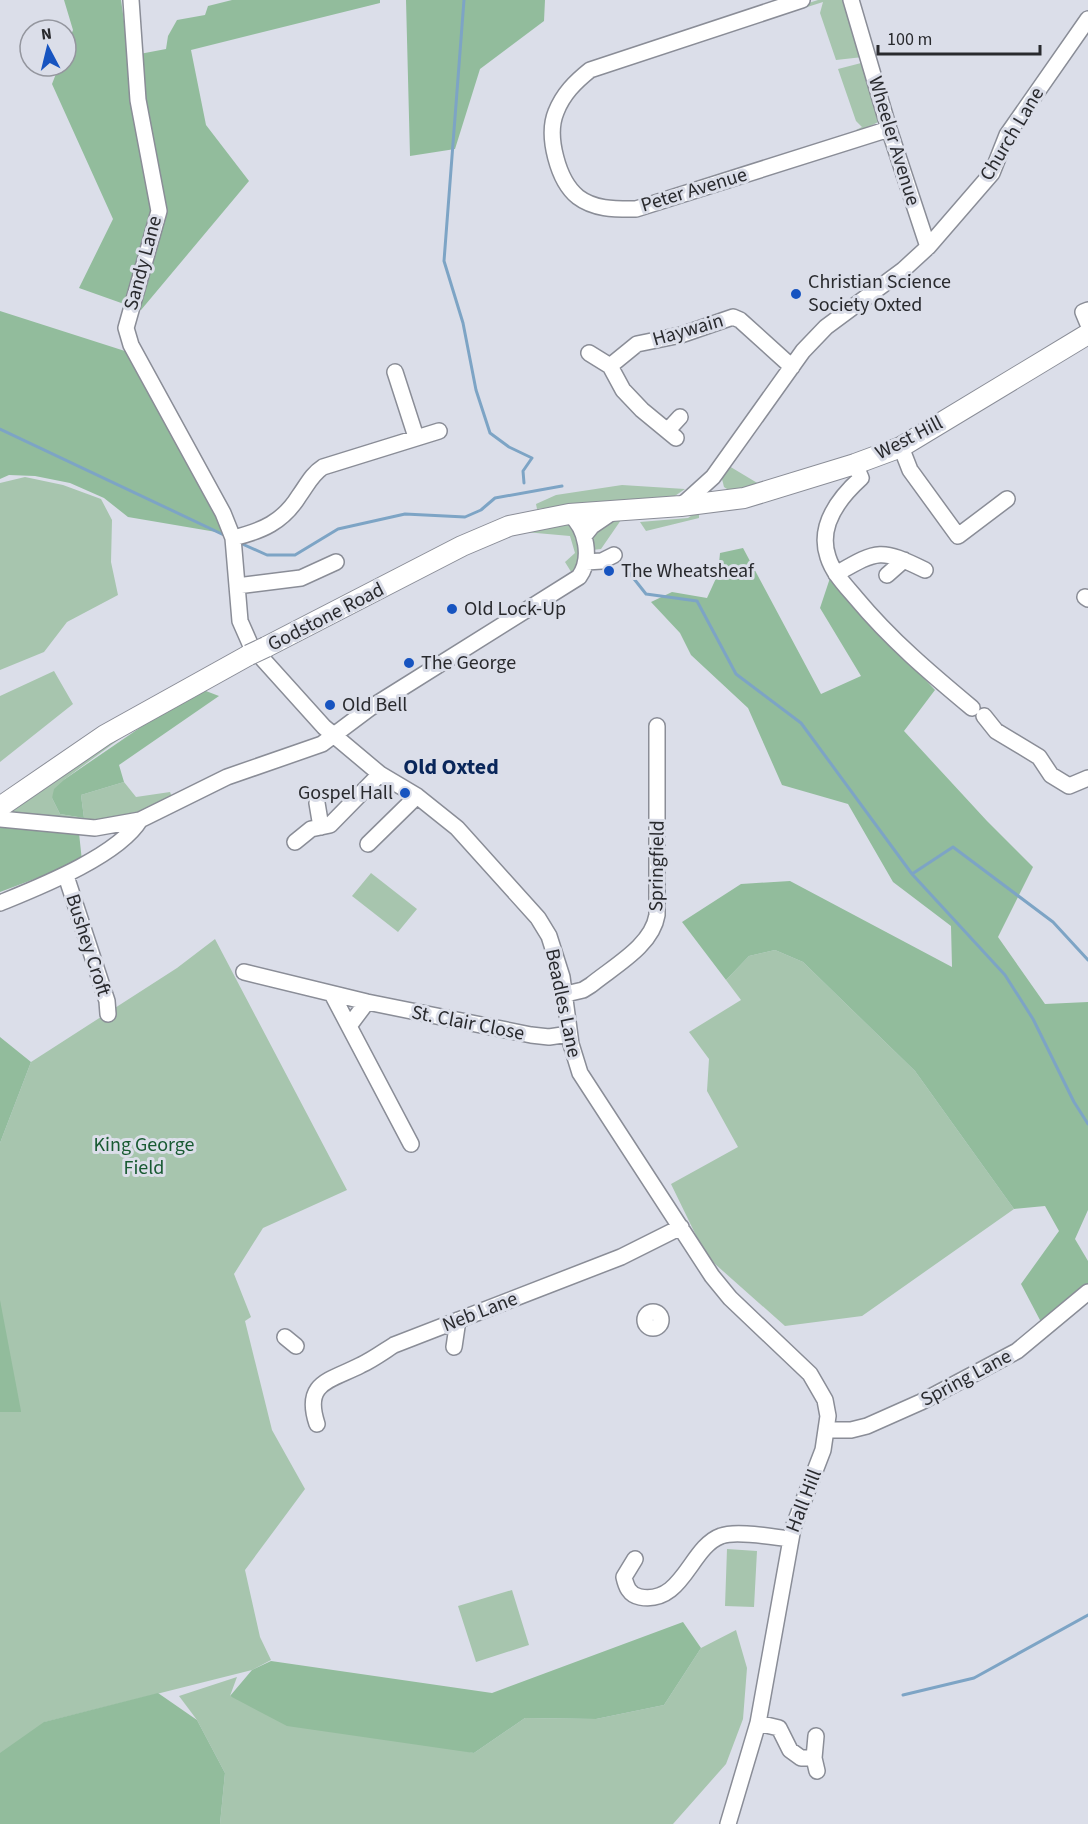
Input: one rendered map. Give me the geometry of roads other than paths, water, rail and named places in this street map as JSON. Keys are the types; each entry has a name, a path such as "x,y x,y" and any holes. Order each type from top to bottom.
{"main road":[{"name":"West Hill","path":"681,506 744,498 855,464 901,447 1088,334"},
{"name":"Godstone Road","path":"0,807 105,735 257,651 488,534 535,519 569,514 681,506"}],"street":[{"name":"Sandy Lane","path":"131,0 138,100 159,211 126,328 131,345 223,513 233,543 237,586"},
{"name":"Peter Avenue","path":"802,0 590,70 571,86 555,113 552,142 559,170 578,197 605,209 636,209 889,129"},
{"name":"Wheeler Avenue","path":"851,0 889,129 928,247"},
{"name":"Church Lane","path":"681,506 711,479 792,367 826,327 903,270 928,247 992,173 1007,135 1088,19"},
{"path":"1088,310 1083,312 1088,324"},
{"name":"Haywain","path":"610,366 637,344 681,335 733,317 740,320 792,367"},
{"path":"589,353 610,366 630,397 642,410 672,434 680,417"},
{"path":"395,372 416,437"},
{"path":"233,543 272,525 287,513 313,475 323,467 439,431"},
{"path":"901,447 910,470 957,536 1007,499"},
{"path":"855,464 861,478 834,507 826,531 827,555 836,574 887,635 978,712 996,731 1039,757 1051,774 1069,786 1088,778"},
{"path":"711,479 713,502"},
{"path":"976,502 985,516"},
{"path":"584,536 592,526 617,510"},
{"path":"0,819 95,828 140,820 227,777 322,744 363,712 579,577 586,562 584,536 576,520 569,514"},
{"path":"836,574 870,555 887,554 925,570"},
{"path":"586,562 602,561 614,555"},
{"path":"887,575 904,560"},
{"path":"237,586 301,578 336,564"},
{"name":"Beadles Lane","path":"237,586 240,621 251,646 334,736 380,774 417,796 458,828 538,918 555,952 566,994 569,1034 580,1073 681,1227"},
{"name":"Springfield","path":"566,994 579,992 591,985 647,939 654,928 657,915 657,726"},
{"path":"295,842 311,829 330,825 380,774"},
{"path":"368,844 417,796"},
{"path":"316,803 321,827"},
{"path":"0,903 66,876 132,833 140,820"},
{"path":"93,858 96,842 95,828"},
{"name":"Bushey Croft","path":"66,876 107,1000 108,1014"},
{"name":"St. Clair Close","path":"244,972 367,1002 531,1035 549,1037 569,1034"},
{"path":"332,994 411,1144"},
{"path":"350,1026 367,1002"},
{"name":"Neb Lane","path":"317,1424 312,1408 313,1398 319,1386 363,1364 394,1345 621,1257 681,1227"},
{"name":"Hall Hill","path":"681,1227 730,1298 789,1353 818,1385 825,1400 828,1430 815,1476 790,1539 758,1722 728,1824"},
{"name":"Spring Lane","path":"828,1430 851,1430 867,1426 921,1402 1017,1351 1088,1292"},
{"path":"454,1347 458,1320"},
{"path":"635,1559 624,1576 627,1587 635,1596 647,1598 661,1595 674,1586 709,1542 722,1535 790,1539"},
{"path":"758,1722 779,1728 790,1750 815,1764 816,1736"}],"waterway":[{"path":"464,0 444,261 463,323 476,390 490,433 509,447 532,458 523,471 524,483"},
{"path":"0,429 226,536"},
{"path":"240,543 267,555 295,555 338,529 405,514 465,517 481,510 495,498 562,486"},
{"path":"627,570 646,594 697,601 736,674 801,723 912,874 1005,975 1033,1019 1074,1102 1088,1124"},
{"path":"912,874 953,847 1053,922 1088,960"},
{"path":"903,1695 974,1678 1088,1615"}],"place":[{"name":"Christian Science Society Oxted","path":"796,294"},
{"name":"The Wheatsheaf","path":"609,571"},
{"name":"Old Lock-Up","path":"452,609"},
{"name":"The George","path":"409,663"},
{"name":"Old Bell","path":"330,705"},
{"name":"Gospel Hall","path":"405,793"}],"district":[{"name":"Old Oxted","path":"451,767"}],"park label":[{"name":"King George Field","path":"144,1156"}]}
